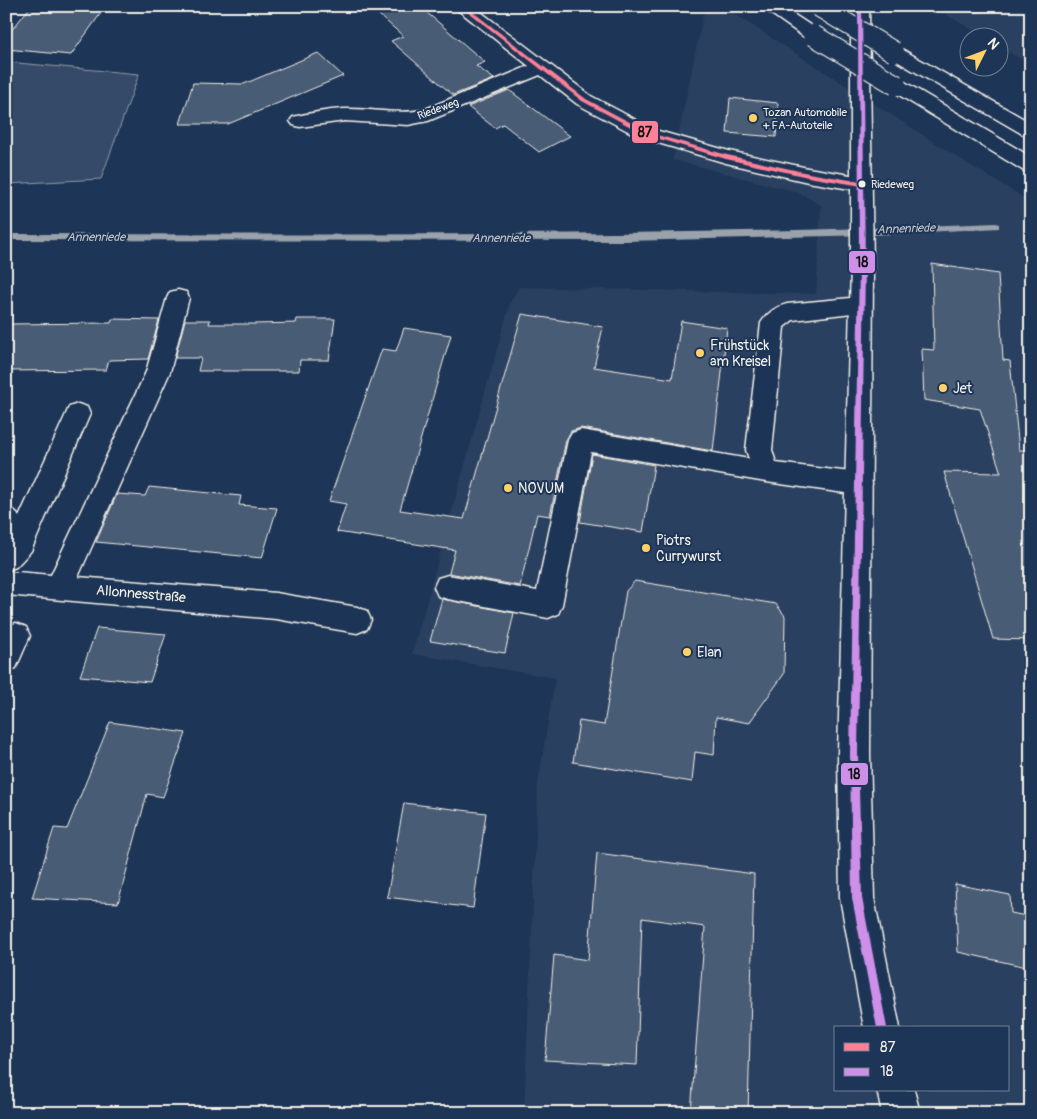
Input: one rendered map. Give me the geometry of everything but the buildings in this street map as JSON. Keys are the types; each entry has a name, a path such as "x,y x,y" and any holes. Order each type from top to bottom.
{"main road":[{"path":"462,6 584,100 648,134 726,157 808,175 862,184"},
{"path":"769,6 813,35 1031,166"},
{"path":"818,6 1031,131"},
{"path":"860,6 862,266 854,754 857,898 882,1026"},
{"path":"975,6 984,6"},
{"name":"Riedeweg","path":"300,121 346,115 408,120 428,115 541,68"},
{"path":"59,587 158,372 178,298"},
{"path":"766,472 758,450 774,323 787,312 861,305"},
{"path":"14,551 78,414"},
{"path":"448,587 548,605 581,440 766,472 858,484"},
{"path":"6,519 14,551"},
{"name":"Allonnesstraße","path":"6,583 276,606 357,620"},
{"path":"896,1092 901,1113"}],"shaded area":[{"path":"705,6 722,6 965,162 1031,202 1031,1113 524,1113 538,784 555,678 412,654 510,303 519,287 816,294 821,205 797,192 673,160"},
{"path":"932,6 1031,6 1031,65 1010,53 1010,28 969,28"},
{"path":"6,62 139,74 101,179 6,184"}],"waterway":[{"name":"Annenriede","path":"6,237 625,238 873,232 996,226"}],"transit line":[{"name":"87","path":"462,6 584,100 648,134 726,157 808,175 862,184"},
{"name":"18","path":"860,6 862,266 854,754 857,898 882,1026"}],"place":[{"name":"Tozan Automobile + FA-Autoteile","path":"753,118"},
{"name":"Riedeweg","path":"862,184"},
{"name":"Frühstück am Kreisel","path":"700,353"},
{"name":"Jet","path":"943,388"},
{"name":"NOVUM","path":"508,488"},
{"name":"Piotrs Currywurst","path":"646,548"},
{"name":"Elan","path":"687,652"}]}
